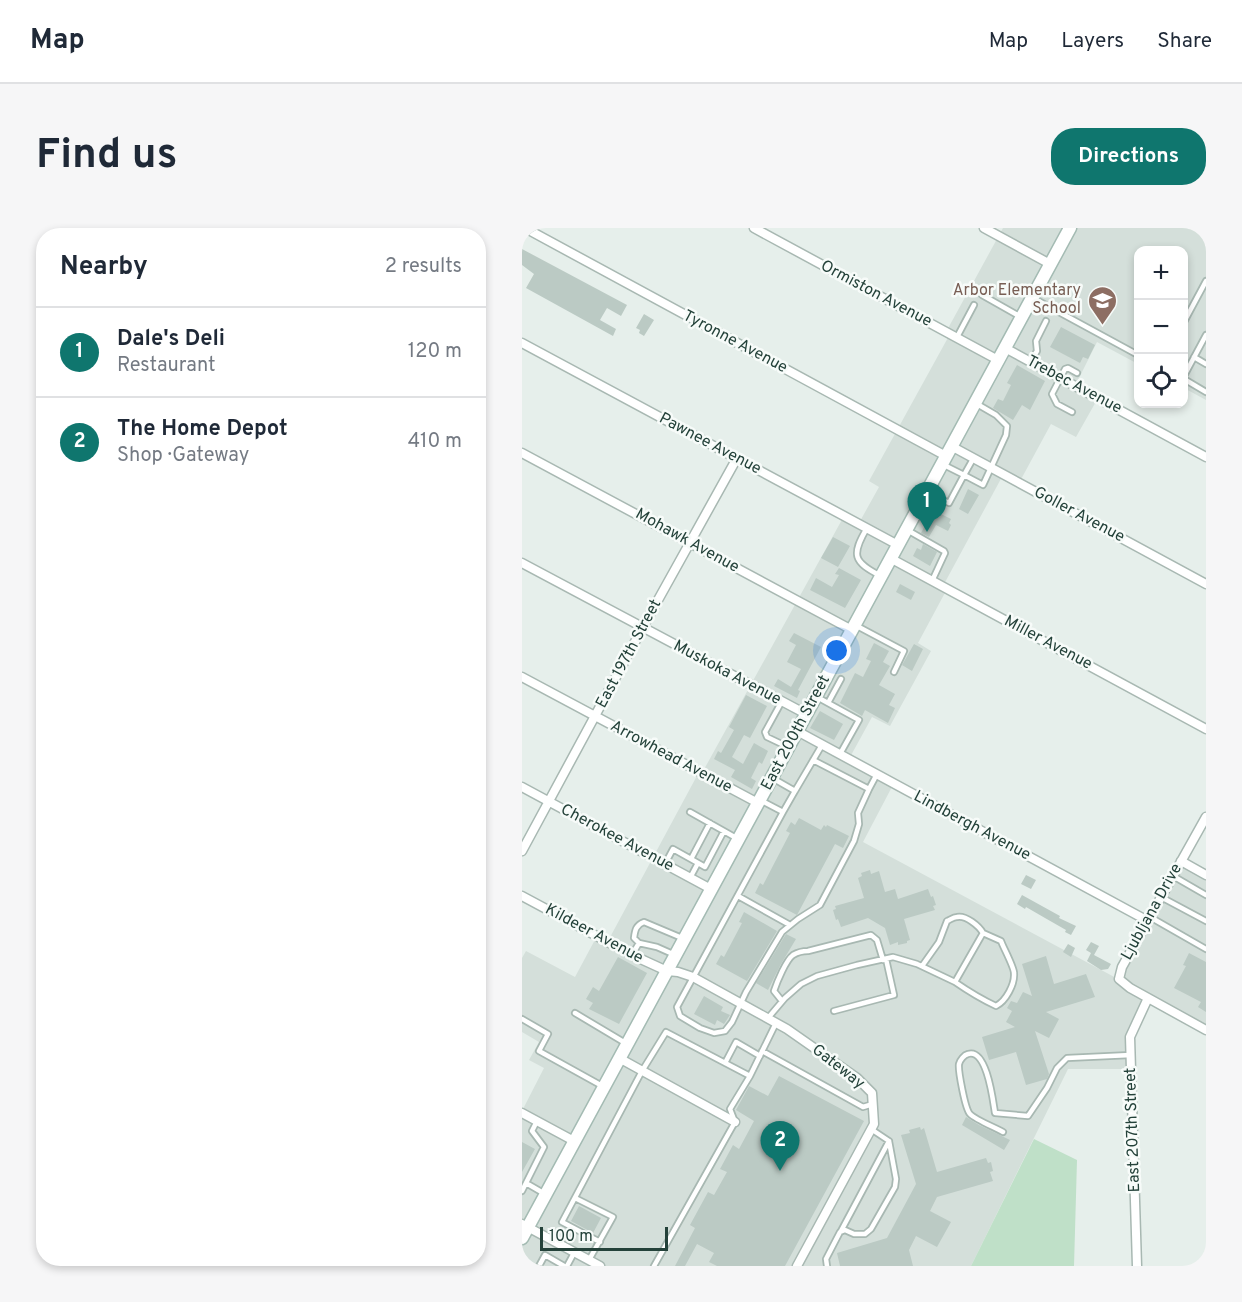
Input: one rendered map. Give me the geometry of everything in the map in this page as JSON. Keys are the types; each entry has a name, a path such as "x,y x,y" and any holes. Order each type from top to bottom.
{"street":[{"name":"Tyronne Avenue","path":"525,228 946,455"},
{"name":"Ormiston Avenue","path":"754,228 998,360"},
{"path":"984,228 1050,264"},
{"name":"East 200th Street","path":"524,1230 546,1194 1070,228"},
{"name":"Pawnee Avenue","path":"522,344 898,545"},
{"name":"Trebec Avenue","path":"1005,348 1206,457"},
{"name":"Mohawk Avenue","path":"522,453 853,627"},
{"name":"Goller Avenue","path":"946,455 973,458 1206,584"},
{"name":"East 197th Street","path":"522,851 737,458"},
{"name":"Miller Avenue","path":"890,558 1206,729"},
{"name":"Muskoka Avenue","path":"522,563 806,714"},
{"name":"Arrowhead Avenue","path":"522,677 758,802"},
{"name":"Lindbergh Avenue","path":"797,731 1149,919"},
{"name":"Cherokee Avenue","path":"522,787 711,889"},
{"name":"Ljubljana Drive","path":"1148,998 1119,979 1122,967 1206,817"},
{"path":"1181,861 1206,875"},
{"name":"Kildeer Avenue","path":"522,896 632,955 667,971"},
{"name":"Gateway","path":"667,971 693,977 772,1021 857,1078 872,1094 874,1124 797,1266"},
{"path":"1148,998 1206,1030"},
{"name":"East 207th Street","path":"1137,1266 1130,1036 1148,998"},
{"path":"619,1058 735,1122"},
{"path":"522,1113 574,1141"},
{"path":"524,1230 600,1266"}],"lane":[{"path":"1188,315 1206,281"},
{"path":"982,295 1022,316"},
{"path":"1032,297 1136,354"},
{"path":"957,337 974,305"},
{"path":"1030,362 1037,351 1036,340 1046,321"},
{"path":"1188,370 1206,334"},
{"path":"1194,357 1206,364"},
{"path":"1072,412 1057,404 1052,394 1065,369 1068,368 1077,373"},
{"path":"1188,381 1206,392"},
{"path":"946,455 964,475 983,485 1006,435 1007,426 996,415 975,402"},
{"path":"927,492 949,503 973,458"},
{"path":"867,528 858,542 859,561 863,566 881,576"},
{"path":"906,530 944,551 932,580"},
{"path":"853,627 904,651 894,672"},
{"path":"828,703 841,680"},
{"path":"816,696 859,720 840,754"},
{"path":"782,702 765,732 767,736 788,747"},
{"path":"822,745 677,1007 681,1016 700,1028 714,1033 725,1031 782,932 820,905 854,841 859,824 858,813 877,774"},
{"path":"813,760 868,789"},
{"path":"772,778 795,791"},
{"path":"758,802 783,812"},
{"path":"690,812 738,839"},
{"path":"691,859 710,823"},
{"path":"665,864 673,849 705,867 724,831"},
{"path":"709,860 723,868"},
{"path":"690,878 698,863"},
{"path":"1173,876 1206,895"},
{"path":"738,896 790,925"},
{"path":"1161,897 1206,921"},
{"path":"655,1266 735,1122 730,1109 750,1076 782,1001 801,984 818,976 893,957 922,966 996,1006 1000,1005 1007,996 1014,972 1000,941 983,933 979,926 957,916 947,921 939,942 922,966"},
{"path":"1149,919 1206,949"},
{"path":"675,955 657,947 639,944 634,938 638,924 644,922 684,939"},
{"path":"955,982 983,933"},
{"path":"782,1001 774,991 791,956 799,952 871,935 877,940 894,995 834,1011"},
{"path":"632,955 639,944"},
{"path":"575,1013 627,1044"},
{"path":"522,1019 548,1034 539,1051 604,1087"},
{"path":"600,1242 562,1222 642,1071 666,1032 750,1076"},
{"path":"725,1063 736,1042 863,1107 873,1104"},
{"path":"991,1125 995,1113 986,1071 982,1061 972,1053 966,1055 958,1066 966,1108 971,1115 1003,1132"},
{"path":"995,1113 1028,1116 1057,1068 1067,1058 1131,1055"},
{"path":"522,1191 544,1147 532,1131 537,1121"},
{"path":"840,1232 845,1230 854,1234 865,1234 871,1229 895,1187 896,1179 888,1141 871,1129"},
{"path":"827,1266 826,1259 888,1141"},
{"path":"526,1183 546,1194"},
{"path":"575,1198 613,1217 589,1260"},
{"path":"539,1266 545,1255 566,1266 574,1252"}],"shaded area":[{"path":"1003,228 1070,228 1029,305 1034,308 1077,228 1206,228 1206,400 1188,390 1188,246 1134,246 1134,362 1097,342 1075,386 1098,398 1076,437 1051,424 1019,483 1003,475 943,586 947,589 918,643 931,651 890,726 872,717 849,759 894,783 863,842 1118,979 1181,861 1206,875 1206,1030 1148,998 1130,1037 1131,1069 1068,1069 971,1266 522,1266 522,1111 544,1068 529,1060 539,1042 522,1032 522,958 526,951 575,977 597,936 608,941 699,772 702,773 844,516 859,523 879,487 869,481 950,334 946,332"}],"green space":[{"path":"1034,1139 1077,1160 1074,1266 971,1266"}],"building":[{"path":"522,249 627,305 621,316 607,308 600,320 616,329 613,336 526,288 534,274 522,265"},
{"path":"644,314 654,320 644,336 636,328"},
{"path":"1061,327 1095,345 1088,359 1083,357 1080,363 1050,347"},
{"path":"1017,365 1045,381 1030,410 1022,405 1013,420 993,408 998,399 1003,401 1011,385 1007,383"},
{"path":"968,489 979,495 968,514 959,509"},
{"path":"933,510 951,519 949,523 951,525 948,531 936,525 929,537 921,533"},
{"path":"833,537 850,546 838,567 821,558"},
{"path":"923,544 937,552 930,566 913,556 917,548 921,550"},
{"path":"839,568 861,580 845,608 810,590 816,578 832,587 839,575 835,574"},
{"path":"900,584 915,592 911,600 896,592"},
{"path":"794,633 821,647 798,690 800,691 797,698 774,686 778,679 791,687 801,669 787,662 796,645 789,641"},
{"path":"874,643 889,651 883,662 890,666 879,685 895,694 889,705 895,708 888,723 865,710 862,716 840,703 855,673 863,677 871,661 866,659"},
{"path":"914,644 923,649 912,671 902,665"},
{"path":"746,695 767,706 750,738 744,735 732,757 743,764 754,743 768,751 762,764 759,762 751,778 756,781 752,789 731,777 735,770 714,759 718,751 721,753 734,730 729,727"},
{"path":"820,711 843,724 834,740 810,728"},
{"path":"799,818 821,830 824,825 826,827 827,825 849,836 843,848 835,844 797,915 755,893 760,883 763,885 790,833 786,831 791,822 795,825"},
{"path":"870,870 871,874 879,871 885,892 895,889 898,899 928,889 931,897 933,896 935,910 904,919 910,940 907,943 898,945 898,942 890,945 885,928 868,918 841,927 838,919 836,920 833,910 836,909 835,906 864,898 858,878 862,876 861,873"},
{"path":"1026,875 1036,880 1031,889 1021,884"},
{"path":"1022,895 1076,926 1071,935 1026,907 1025,909 1017,904"},
{"path":"744,912 777,931 747,981 716,964 721,955 724,957 742,923 739,922"},
{"path":"786,934 796,939 768,990 756,983"},
{"path":"1091,942 1099,946 1094,955 1111,964 1108,969 1101,970 1087,961 1091,953 1086,950"},
{"path":"1068,944 1075,948 1071,957 1063,952"},
{"path":"1189,953 1206,962 1206,1012 1198,1007 1201,1002 1174,988 1186,966 1183,965"},
{"path":"1046,956 1054,984 1086,974 1095,997 1046,1012 1059,1019 1049,1038 1035,1031 1049,1074 1047,1079 1026,1085 1016,1052 989,1060 982,1037 1015,1027 1006,1022 1012,1011 1007,1008 1011,1001 1017,1003 1023,992 1032,996 1022,964"},
{"path":"618,957 647,973 619,1024 589,1009 593,1003 586,999 593,987 599,991"},
{"path":"704,996 723,1007 721,1011 730,1015 724,1024 717,1020 715,1025 694,1014"},
{"path":"779,1076 864,1121 785,1266 717,1266 709,1262 714,1253 697,1244 685,1266 675,1266 695,1228 690,1225 708,1192 714,1195 727,1172 720,1169 733,1145 739,1149 754,1121 736,1110 749,1086 768,1096"},
{"path":"966,1117 1010,1140 1004,1150 962,1125"},
{"path":"920,1127 921,1130 924,1128 937,1172 986,1158 988,1163 991,1162 993,1171 990,1172 993,1181 937,1197 930,1211 951,1222 937,1247 916,1236 909,1250 913,1266 840,1266 837,1253 887,1238 916,1184 901,1135"},
{"path":"522,1142 535,1149 522,1172"},
{"path":"579,1206 601,1218 593,1233 571,1221"}],"place":[{"name":"Arbor Elementary School","path":"1102,326"},
{"name":"Dale's Deli","path":"927,532"},
{"name":"The Home Depot","path":"780,1171"}]}
